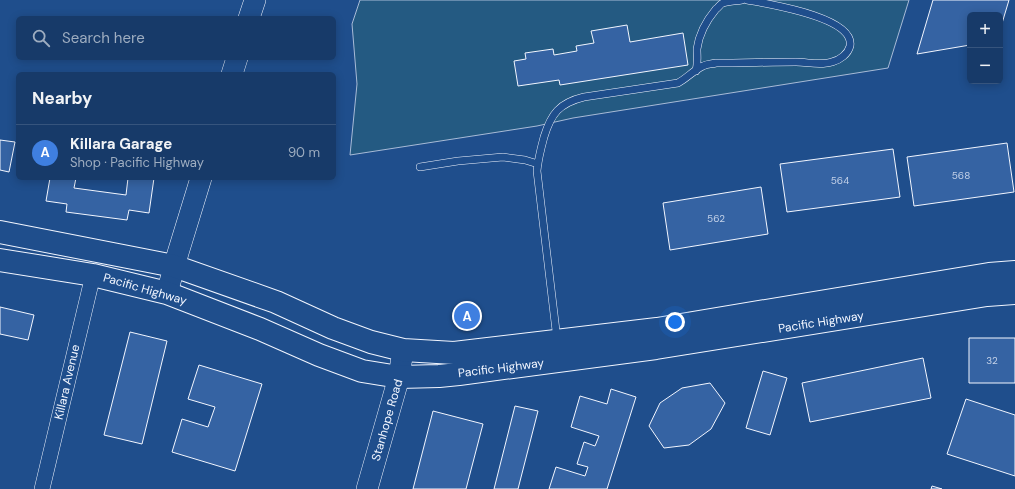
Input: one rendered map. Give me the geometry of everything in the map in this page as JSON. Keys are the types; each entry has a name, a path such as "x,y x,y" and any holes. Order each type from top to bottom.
{"highway":[{"name":"Pacific Highway","path":"0,232 174,266 276,302 333,328 371,342 403,350 454,353 658,329 974,277 1015,272"},
{"name":"Pacific Highway","path":"0,260 93,275 167,293 362,371 399,377 452,375 648,349 987,295 1015,293"}],"street":[{"path":"250,16 255,0"},
{"path":"233,72 236,60"},
{"path":"167,293 200,180"},
{"name":"Killara Avenue","path":"42,489 93,275"},
{"name":"Stanhope Road","path":"367,489 399,377 403,350"}],"lane":[{"path":"696,70 700,35 707,20 722,4 730,1 742,0"},
{"path":"557,341 537,171 540,150 547,127 558,109 566,103 584,97 678,83 696,70 716,63 798,62 823,64 834,62 847,53 850,48 848,35 836,25 824,19 802,12 747,0"},
{"path":"420,168 458,161 503,157 525,160 538,164"}],"shaded area":[{"path":"360,0 909,0 888,68 573,118 537,126 350,155 357,84 352,24"}],"building":[{"path":"933,0 1009,0 1003,20 1003,12 967,12 967,46 917,54"},
{"path":"627,25 630,42 683,33 688,65 560,85 559,80 518,86 514,61 526,59 525,53 553,49 554,55 577,51 576,46 594,43 591,31"},
{"path":"0,140 15,142 9,172 0,170"},
{"path":"1007,143 1014,192 914,206 907,157"},
{"path":"893,149 900,197 787,212 780,164"},
{"path":"50,180 76,180 74,188 126,195 128,180 154,180 149,213 129,210 127,220 66,212 67,204 46,201"},
{"path":"761,187 768,234 670,250 663,203"},
{"path":"0,307 34,315 28,340 0,334"},
{"path":"130,332 167,341 142,444 104,435"},
{"path":"969,338 1015,338 1015,383 969,383"},
{"path":"923,358 931,398 810,422 802,383"},
{"path":"199,365 262,384 235,471 172,452 182,419 208,427 215,407 188,399"},
{"path":"763,371 787,378 770,435 746,428"},
{"path":"710,383 725,403 711,429 689,445 664,448 649,426 660,403 682,388"},
{"path":"611,389 636,397 607,489 549,489 556,467 585,476 588,467 577,464 584,442 595,446 599,436 571,427 580,396 607,404"},
{"path":"966,399 1015,415 1015,476 947,454"},
{"path":"515,406 538,411 518,489 494,489"},
{"path":"433,411 483,424 466,489 413,489"},
{"path":"932,486 942,489 931,489"}],"place":[{"name":"Killara Garage","path":"467,316"}]}
